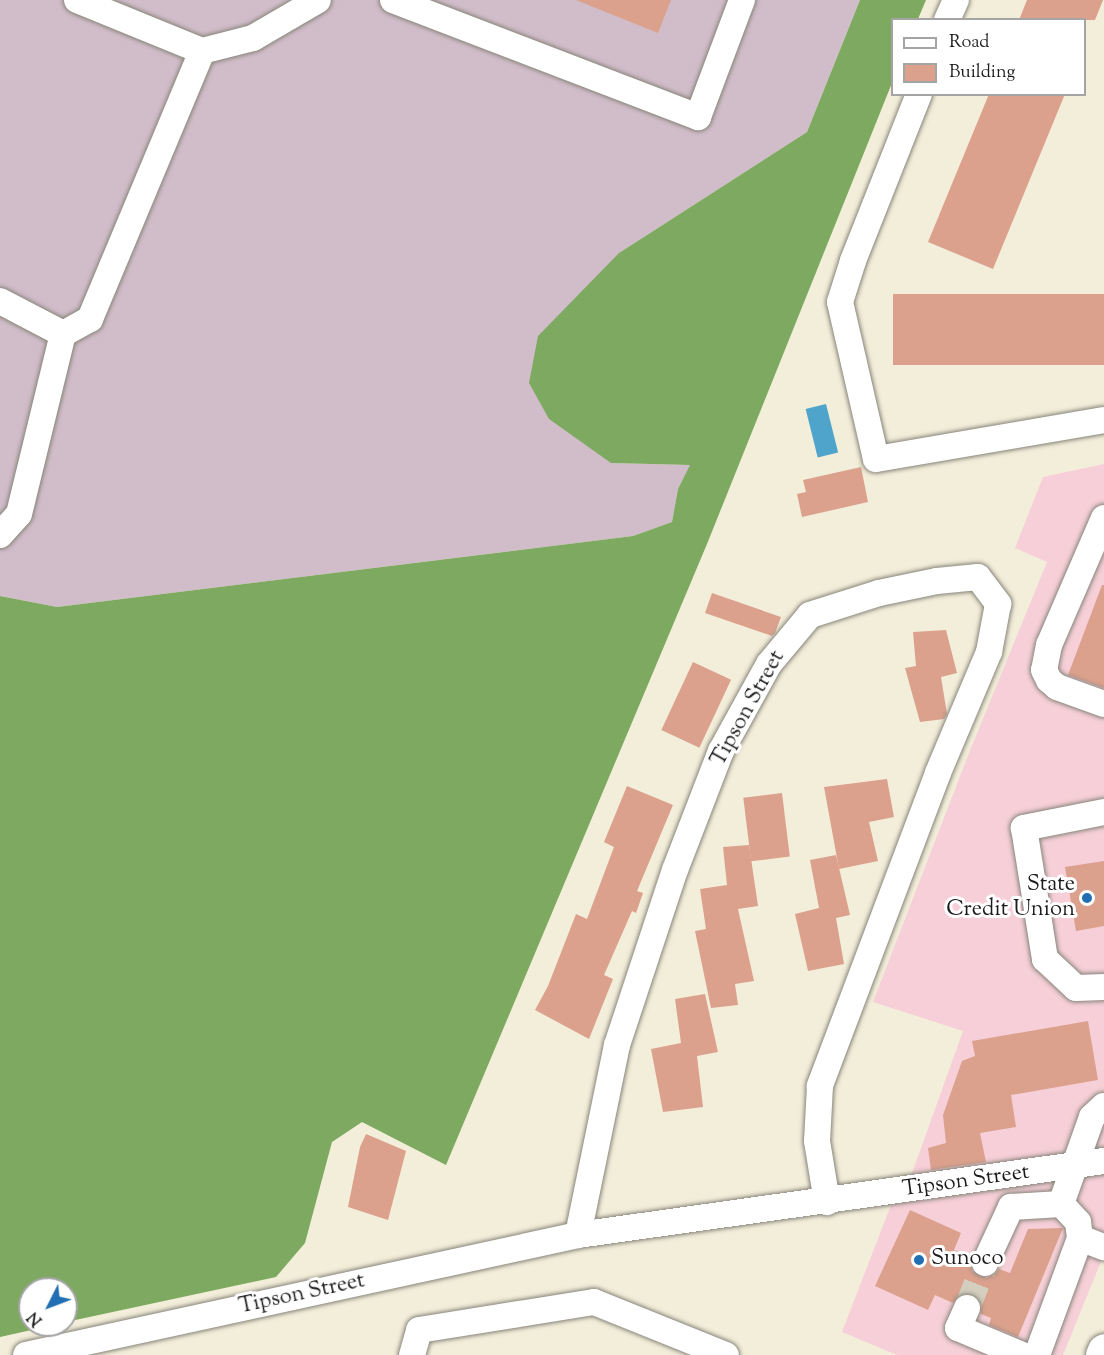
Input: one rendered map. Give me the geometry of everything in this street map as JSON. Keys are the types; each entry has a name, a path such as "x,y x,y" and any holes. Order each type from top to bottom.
{"main road":[{"path":"1102,1355 1104,1350"}],"street":[{"path":"77,0 202,51 253,38 318,0"},
{"path":"393,0 429,6 698,117 742,0"},
{"path":"948,18 956,0"},
{"path":"0,535 19,514 63,334 90,319 202,51"},
{"path":"918,96 853,261 840,303 876,459 1104,420"},
{"path":"0,302 63,334"},
{"path":"1102,521 1049,645 1044,670 1049,680 1057,687 1104,704"},
{"name":"Tipson Street","path":"578,1235 617,1045 668,892 721,751 769,664 810,615 879,593 938,581 978,577 998,604 989,652 938,772 820,1086 817,1141 827,1202"},
{"path":"1104,812 1024,828 1045,959 1076,988 1104,987"},
{"path":"1061,1204 1092,1117 1104,1106"},
{"name":"Tipson Street","path":"26,1355 578,1235 827,1202 1104,1161"},
{"path":"985,1263 1011,1207 1061,1204 1078,1221 1080,1238 1037,1355"},
{"path":"1080,1238 1104,1247"},
{"path":"412,1355 419,1330 594,1302 726,1355"},
{"path":"967,1308 958,1328 1022,1355"}],"shaded area":[{"path":"0,0 860,0 807,132 619,253 611,463 691,465 678,489 672,522 633,536 57,607 0,596"},
{"path":"1104,464 1104,1254 1063,1355 897,1355 842,1332 896,1192 906,1190 963,1031 873,1002 967,758 1047,562 1015,548 1043,477"}],"green space":[{"path":"860,0 926,0 918,18 891,18 891,85 707,544 446,1165 362,1122 332,1142 305,1243 276,1277 78,1319 78,1277 18,1277 18,1333 0,1337 0,596 57,607 633,536 672,522 678,489 690,465 611,463 549,419 529,383 538,336 619,253 807,132"}],"water":[{"path":"826,404 838,453 818,458 806,409"}],"building":[{"path":"576,0 671,0 658,33"},
{"path":"1027,0 1103,0 1095,20 1020,18"},
{"path":"988,96 1064,96 993,269 928,242"},
{"path":"893,294 1104,294 1104,365 893,365"},
{"path":"861,467 868,502 802,517 797,494 806,492 803,480"},
{"path":"1102,585 1104,585 1104,688 1068,675"},
{"path":"712,593 781,617 775,633 772,636 705,613"},
{"path":"946,630 957,673 941,677 947,714 944,719 920,722 905,668 916,666 913,632"},
{"path":"693,662 731,680 699,748 661,730"},
{"path":"887,779 894,817 869,822 878,861 839,869 824,787"},
{"path":"627,786 673,805 637,891 643,893 636,913 632,911 604,975 613,979 589,1039 535,1010 548,986 576,914 587,919 614,847 604,842"},
{"path":"782,793 790,857 751,861 743,798"},
{"path":"749,845 758,906 738,909 754,981 735,984 738,1005 711,1008 695,931 706,929 700,889 727,885 723,847"},
{"path":"836,855 850,915 836,918 844,964 808,971 795,914 819,908 810,860"},
{"name":"State Credit Union","path":"1104,861 1104,926 1076,931 1065,867"},
{"path":"705,994 718,1052 697,1056 703,1107 663,1112 651,1049 681,1043 675,999"},
{"path":"1088,1021 1098,1080 1011,1095 1016,1127 980,1133 986,1162 931,1170 928,1148 946,1143 943,1115 962,1061 975,1056 972,1041"},
{"path":"366,1134 406,1151 388,1220 348,1207 360,1147"},
{"path":"910,1210 961,1233 954,1250 971,1257 972,1271 986,1278 994,1275 999,1269 1010,1273 1028,1229 1063,1228 1018,1337 989,1325 991,1318 981,1314 979,1300 973,1294 959,1296 953,1303 935,1295 928,1310 875,1286"}],"tunnel":[{"path":"967,1308 985,1263"}],"place":[{"name":"State Credit Union","path":"1087,898"},
{"name":"Sunoco","path":"919,1260"}]}
